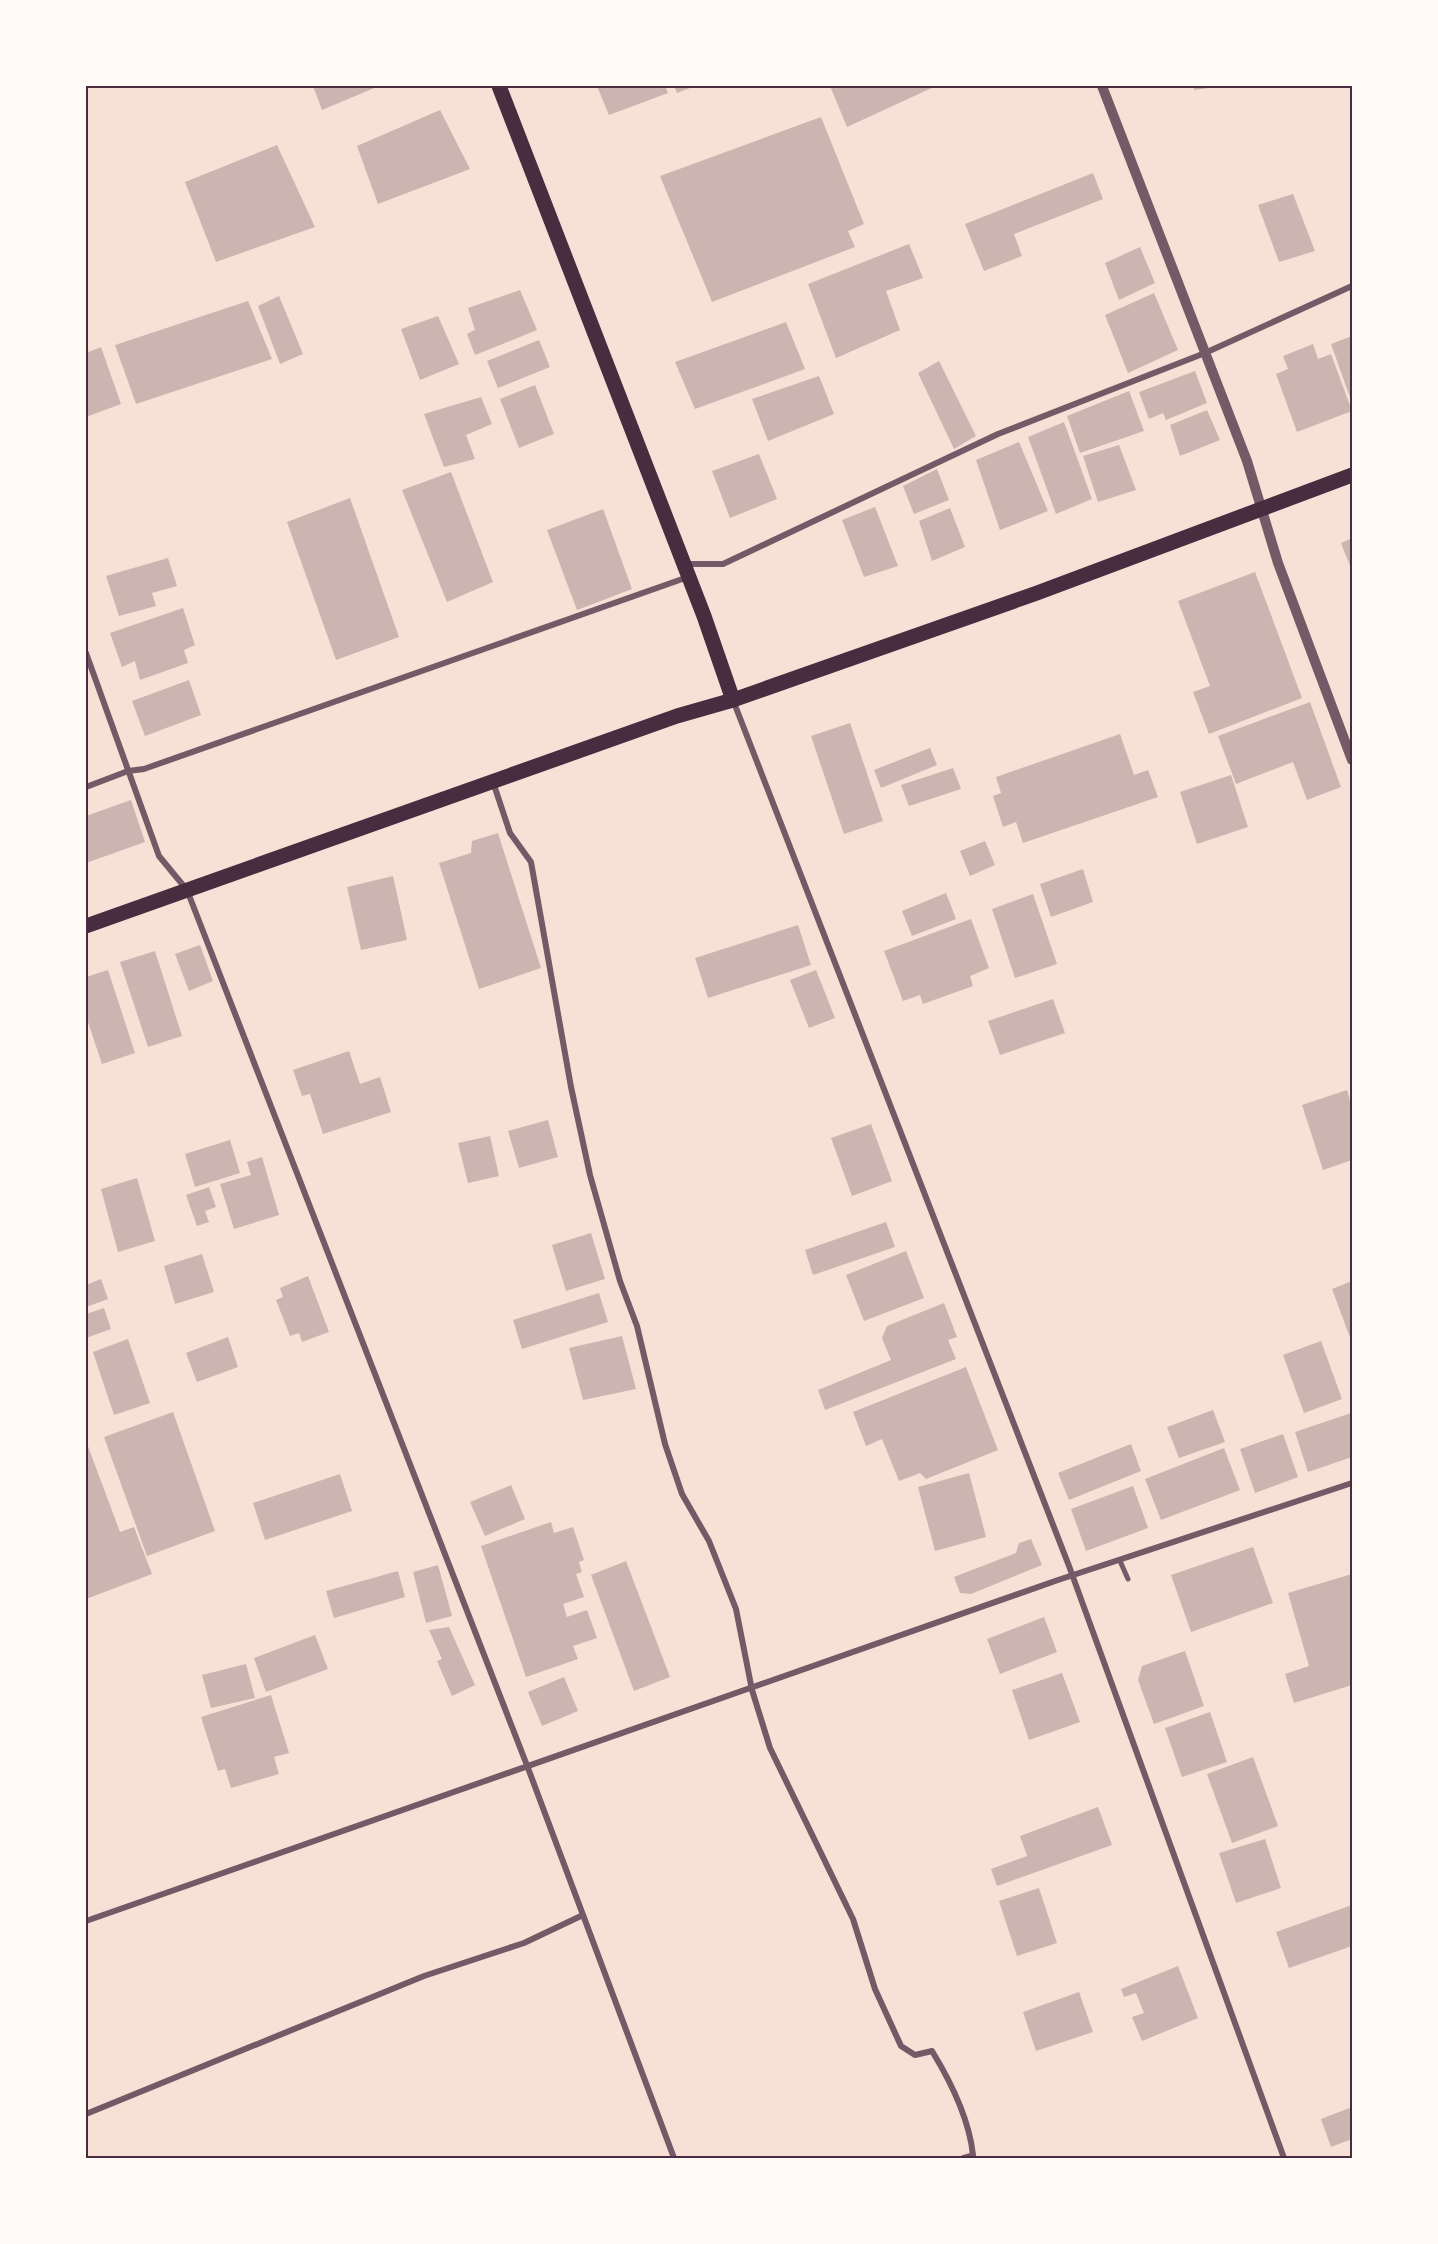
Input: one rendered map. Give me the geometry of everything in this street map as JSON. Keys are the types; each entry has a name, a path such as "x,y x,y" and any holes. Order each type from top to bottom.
{"main road":[{"path":"499,86 686,571 733,700"},
{"path":"86,926 677,716 733,700 1262,510 1353,475"}],"street":[{"path":"1102,86 1247,460 1278,563 1353,760"},
{"path":"86,787 129,771 144,769 686,571 723,564 998,434 1205,353 1353,286"},
{"path":"86,653 159,856 187,890 528,1768 674,2158"},
{"path":"733,700 1073,1577 1284,2158"},
{"path":"493,781 510,833 531,862 571,1087 590,1175 620,1281 638,1326 665,1444 682,1494 709,1541 736,1609 752,1690 770,1748 853,1919 875,1989 901,2046 915,2055 932,2051 950,2080 972,2139 973,2155 963,2158"},
{"path":"86,1921 1073,1577 1353,1483"},
{"path":"1120,1562 1128,1579"},
{"path":"86,2114 424,1976 524,1943 583,1916"}],"building":[{"path":"313,86 379,86 322,110"},
{"path":"597,86 665,86 668,93 609,115"},
{"path":"674,86 695,86 677,93"},
{"path":"830,86 936,86 847,127"},
{"path":"1194,86 1216,86 1216,87 1194,90"},
{"path":"440,110 470,169 378,204 357,146"},
{"path":"821,117 864,224 848,231 855,247 712,302 660,176"},
{"path":"277,145 315,227 216,262 185,182"},
{"path":"1093,173 1103,199 1014,234 1022,256 984,271 965,224"},
{"path":"1293,194 1315,251 1279,262 1258,205"},
{"path":"909,244 923,278 886,291 900,330 836,358 808,284"},
{"path":"1140,247 1155,283 1119,300 1105,263"},
{"path":"520,290 537,330 475,355 467,334 475,330 468,308"},
{"path":"1154,293 1178,350 1128,373 1105,315"},
{"path":"279,296 303,354 280,364 258,306"},
{"path":"248,301 272,359 136,404 115,345"},
{"path":"438,316 459,364 420,380 401,329"},
{"path":"786,322 805,369 695,409 675,362"},
{"path":"1352,336 1352,403 1331,344"},
{"path":"539,340 550,367 498,388 487,361"},
{"path":"1313,344 1318,359 1331,354 1352,411 1297,432 1276,374 1288,369 1283,356"},
{"path":"101,347 121,404 86,417 86,353"},
{"path":"939,361 976,436 954,449 918,373"},
{"path":"1195,371 1207,403 1166,420 1163,413 1149,419 1139,392"},
{"path":"819,376 834,414 768,441 752,399"},
{"path":"535,385 554,434 519,448 500,399"},
{"path":"1129,391 1144,431 1080,453 1067,416"},
{"path":"481,397 492,424 466,435 475,459 444,467 424,414"},
{"path":"1207,410 1220,440 1180,456 1170,425"},
{"path":"1064,422 1092,499 1056,514 1028,437"},
{"path":"1019,442 1048,511 1000,530 976,460"},
{"path":"1119,445 1136,490 1098,502 1083,456"},
{"path":"759,454 777,499 730,518 712,471"},
{"path":"937,469 949,500 914,514 903,486"},
{"path":"451,472 493,582 447,602 402,490"},
{"path":"350,498 399,637 336,660 287,522"},
{"path":"875,507 898,566 864,577 842,520"},
{"path":"950,508 965,547 932,561 919,521"},
{"path":"603,509 632,589 577,610 547,530"},
{"path":"1352,538 1352,571 1341,543"},
{"path":"168,558 177,586 152,593 156,606 119,616 106,576"},
{"path":"1255,572 1302,698 1209,734 1193,692 1210,686 1178,601"},
{"path":"183,608 195,645 184,650 188,663 140,680 135,661 122,667 110,633"},
{"path":"189,680 201,715 145,736 132,701"},
{"path":"1310,702 1341,787 1307,800 1293,762 1236,784 1218,736"},
{"path":"850,723 883,821 844,834 811,736"},
{"path":"1120,734 1134,775 1148,770 1158,797 1023,843 1016,822 1003,827 993,796 1001,793 996,777"},
{"path":"930,748 937,765 881,788 874,770"},
{"path":"953,768 961,789 909,806 901,785"},
{"path":"1231,775 1248,827 1197,844 1180,792"},
{"path":"131,800 145,842 86,863 86,816"},
{"path":"498,833 541,968 479,989 439,863 471,853 472,841"},
{"path":"985,841 995,865 970,876 960,851"},
{"path":"1083,869 1093,902 1051,917 1040,884"},
{"path":"393,876 407,940 361,950 347,887"},
{"path":"946,893 956,919 912,936 902,911"},
{"path":"1033,894 1057,964 1015,978 992,909"},
{"path":"971,919 989,968 970,976 973,986 923,1004 920,995 903,1001 884,951"},
{"path":"798,925 811,965 708,998 695,958"},
{"path":"200,945 213,981 189,991 175,954"},
{"path":"155,951 182,1036 148,1047 120,962"},
{"path":"108,970 135,1053 102,1064 86,1016 86,977"},
{"path":"816,970 835,1018 809,1028 790,980"},
{"path":"1053,999 1065,1033 1000,1055 988,1021"},
{"path":"349,1051 360,1084 380,1077 391,1112 323,1134 310,1094 302,1096 293,1070"},
{"path":"1347,1090 1352,1108 1352,1160 1323,1170 1302,1105"},
{"path":"548,1120 558,1157 519,1168 508,1131"},
{"path":"871,1124 892,1181 852,1196 831,1138"},
{"path":"490,1136 499,1176 468,1183 458,1143"},
{"path":"230,1140 240,1173 195,1187 185,1154"},
{"path":"262,1157 279,1215 234,1229 220,1184 251,1175 247,1162"},
{"path":"137,1178 155,1241 118,1252 101,1189"},
{"path":"209,1187 216,1207 205,1211 209,1222 197,1226 186,1195"},
{"path":"886,1222 895,1247 813,1275 805,1250"},
{"path":"591,1233 605,1279 566,1291 552,1245"},
{"path":"906,1251 924,1298 864,1321 846,1275"},
{"path":"202,1254 214,1292 175,1304 164,1266"},
{"path":"308,1276 329,1332 302,1342 299,1333 290,1336 276,1300 283,1297 280,1288"},
{"path":"101,1279 108,1299 86,1307 86,1285"},
{"path":"1352,1281 1352,1343 1332,1289"},
{"path":"599,1293 608,1322 522,1349 513,1320"},
{"path":"944,1303 957,1337 948,1340 956,1359 825,1410 818,1390 891,1360 882,1338 887,1326"},
{"path":"104,1308 111,1329 86,1338 86,1314"},
{"path":"622,1336 636,1389 583,1400 569,1348"},
{"path":"228,1337 238,1367 197,1382 186,1353"},
{"path":"128,1339 150,1403 114,1415 93,1352"},
{"path":"1321,1341 1342,1399 1304,1413 1283,1355"},
{"path":"966,1367 998,1450 926,1479 920,1473 899,1481 882,1439 866,1446 853,1412"},
{"path":"1213,1410 1225,1442 1179,1458 1167,1427"},
{"path":"173,1412 215,1531 147,1556 104,1437"},
{"path":"1351,1413 1352,1457 1308,1472 1295,1432"},
{"path":"1283,1434 1298,1477 1255,1493 1240,1449"},
{"path":"86,1441 120,1532 134,1527 152,1574 86,1599"},
{"path":"1131,1444 1141,1471 1069,1500 1058,1473"},
{"path":"1224,1448 1240,1490 1161,1520 1145,1479"},
{"path":"969,1473 986,1537 935,1551 918,1487"},
{"path":"340,1474 352,1511 265,1540 253,1503"},
{"path":"511,1485 525,1519 485,1536 470,1502"},
{"path":"1133,1486 1148,1528 1086,1551 1071,1509"},
{"path":"551,1522 554,1533 573,1527 584,1560 579,1562 582,1572 576,1574 584,1597 563,1604 567,1617 587,1610 597,1638 573,1646 578,1659 526,1677 481,1546"},
{"path":"1031,1539 1042,1565 971,1594 960,1593 954,1577 1016,1553 1019,1543"},
{"path":"1253,1547 1273,1603 1191,1632 1171,1575"},
{"path":"626,1561 670,1677 634,1691 591,1575"},
{"path":"438,1565 452,1616 426,1623 413,1572"},
{"path":"398,1571 405,1597 334,1618 326,1591"},
{"path":"1352,1574 1352,1685 1294,1703 1285,1674 1309,1666 1288,1593"},
{"path":"1044,1617 1057,1652 1000,1674 987,1639"},
{"path":"449,1627 475,1685 452,1696 437,1661 442,1659 429,1630"},
{"path":"315,1635 328,1669 266,1692 254,1658"},
{"path":"1185,1651 1204,1706 1154,1724 1138,1680 1142,1666"},
{"path":"246,1664 255,1698 211,1708 202,1675"},
{"path":"1062,1673 1080,1722 1029,1740 1012,1690"},
{"path":"564,1677 578,1711 542,1726 528,1692"},
{"path":"271,1695 289,1753 274,1757 279,1774 231,1788 225,1769 218,1771 201,1717"},
{"path":"1210,1712 1227,1762 1182,1777 1165,1728"},
{"path":"1253,1757 1278,1826 1232,1843 1207,1774"},
{"path":"1098,1807 1112,1845 997,1886 991,1869 1027,1856 1020,1836"},
{"path":"1265,1839 1281,1888 1236,1903 1219,1853"},
{"path":"1039,1888 1057,1943 1017,1956 999,1901"},
{"path":"1352,1905 1352,1946 1289,1968 1276,1932"},
{"path":"1178,1966 1198,2018 1142,2041 1132,2017 1144,2013 1136,1993 1124,1997 1121,1989"},
{"path":"1079,1992 1093,2032 1036,2051 1023,2012"},
{"path":"1352,2107 1352,2139 1331,2147 1321,2119"}]}
